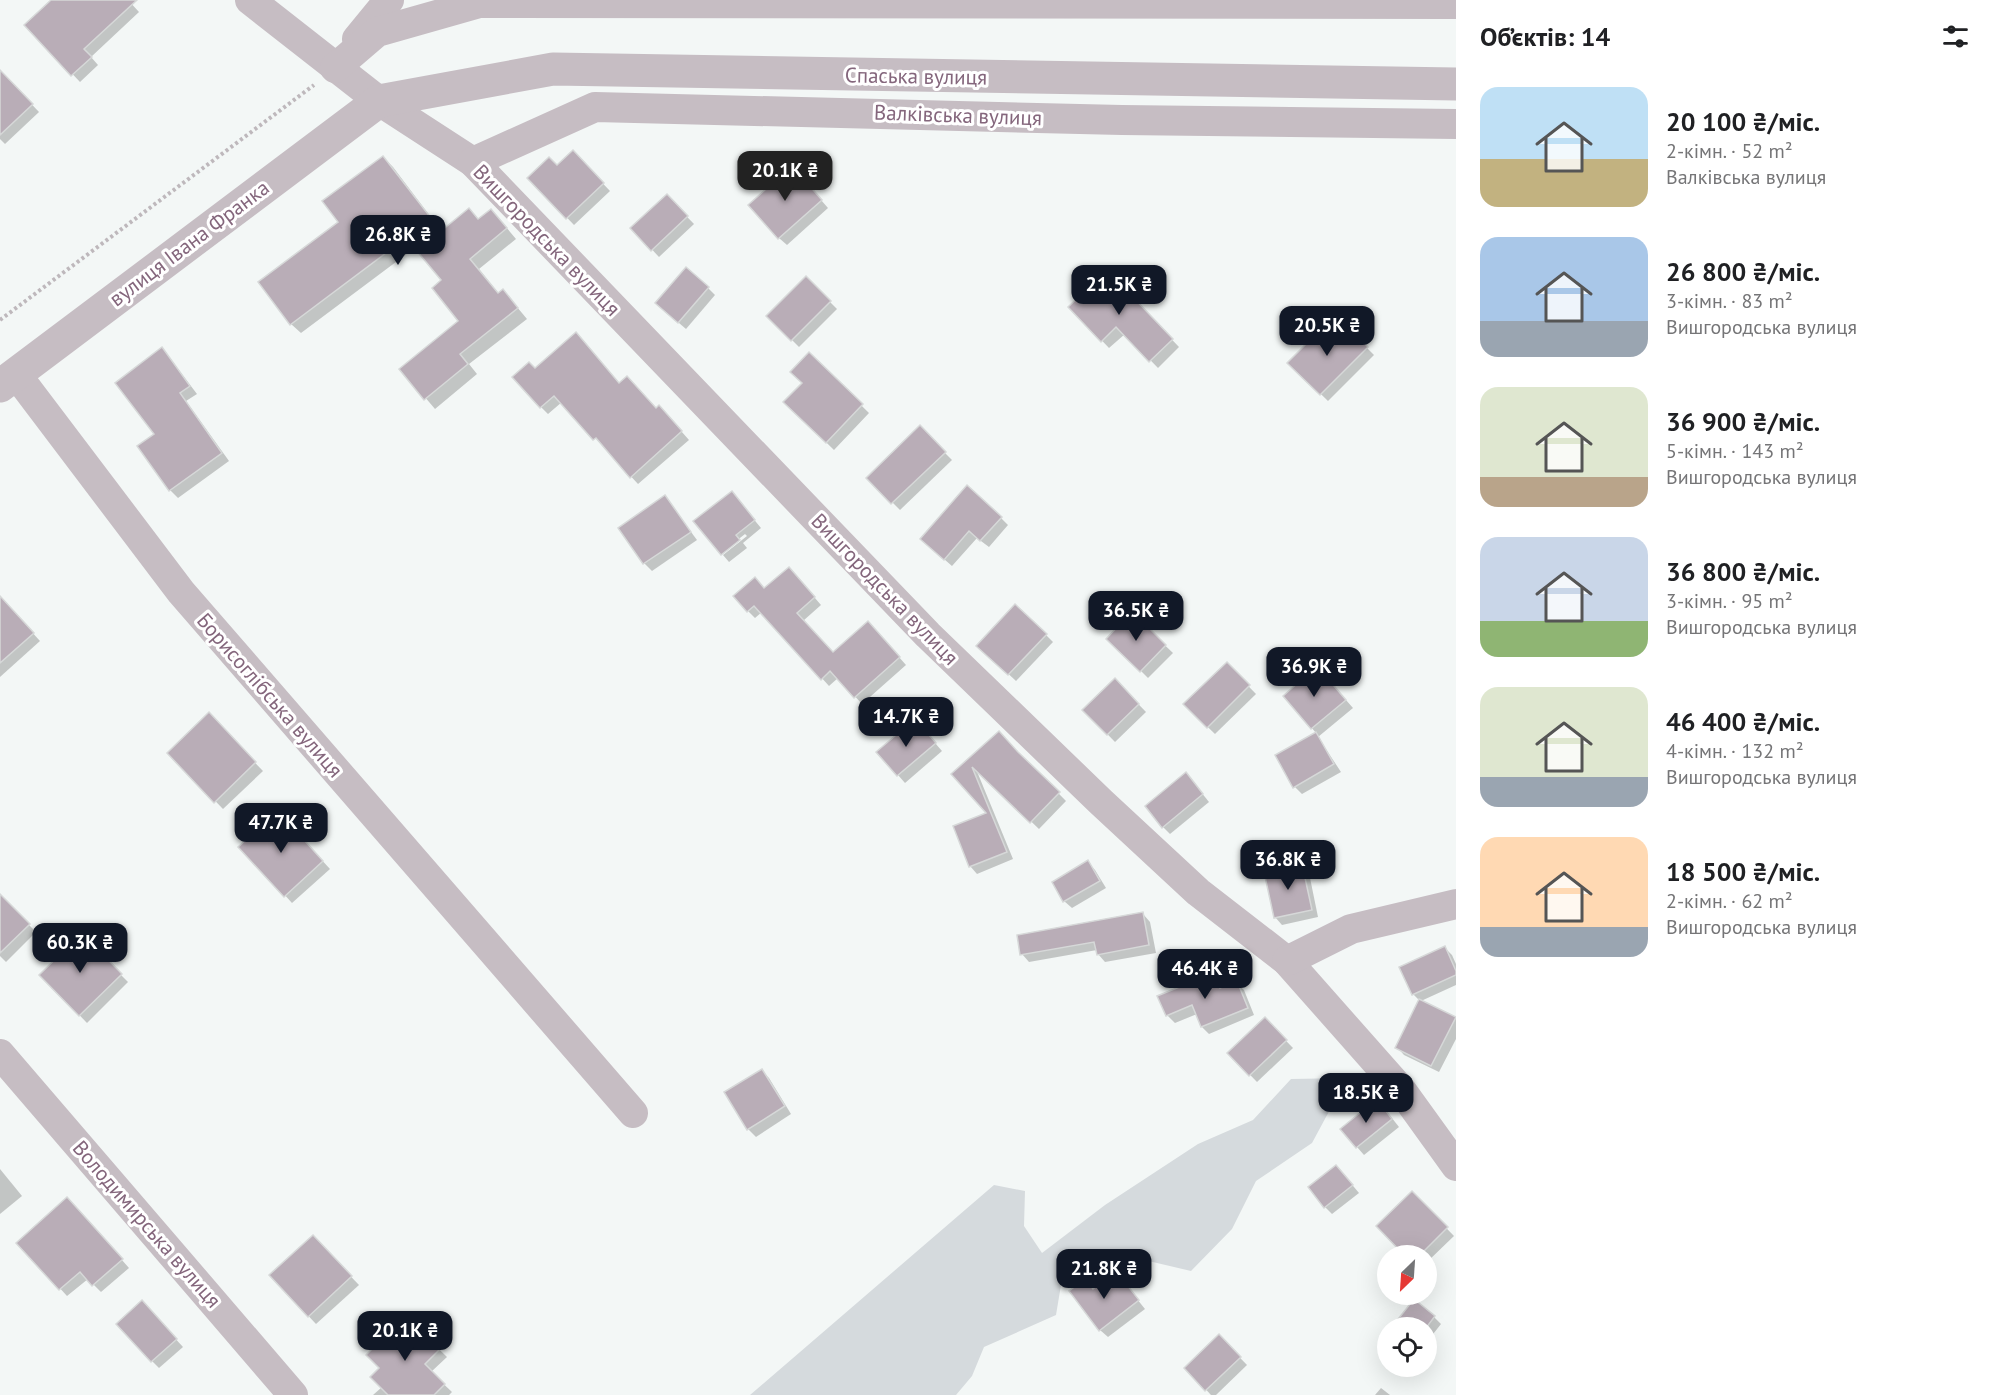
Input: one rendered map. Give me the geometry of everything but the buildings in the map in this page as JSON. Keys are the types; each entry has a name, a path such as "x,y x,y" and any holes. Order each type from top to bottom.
{"street":[{"name":"Вишгородська вулиця","path":"250,0 379,101 473,162 928,635 1198,892 1287,961 1402,1090 1456,1166"},
{"path":"335,68 389,0"},
{"path":"335,68 377,32 479,3 1456,4"},
{"name":"Спаська вулиця","path":"379,101 553,69 797,75 1456,84"},
{"path":"797,75 797,111"},
{"name":"вулиця Івана Франка","path":"8,380 379,101"},
{"name":"Валківська вулиця","path":"473,162 595,108 1122,120 1456,124"},
{"name":"Борисоглібська вулиця","path":"8,380 181,592 633,1113"},
{"path":"1287,961 1352,929 1456,904"},
{"name":"Володимирська вулиця","path":"0,1054 293,1395"}],"path":[{"path":"0,320 335,68"}],"shaded area":[{"path":"1347,1078 1312,1143 1256,1181 1232,1229 1191,1271 1106,1251 1061,1285 1056,1315 984,1347 972,1376 956,1395 750,1395 994,1185 1025,1191 1024,1226 1042,1253 1105,1205 1198,1144 1253,1120 1291,1079"}]}
